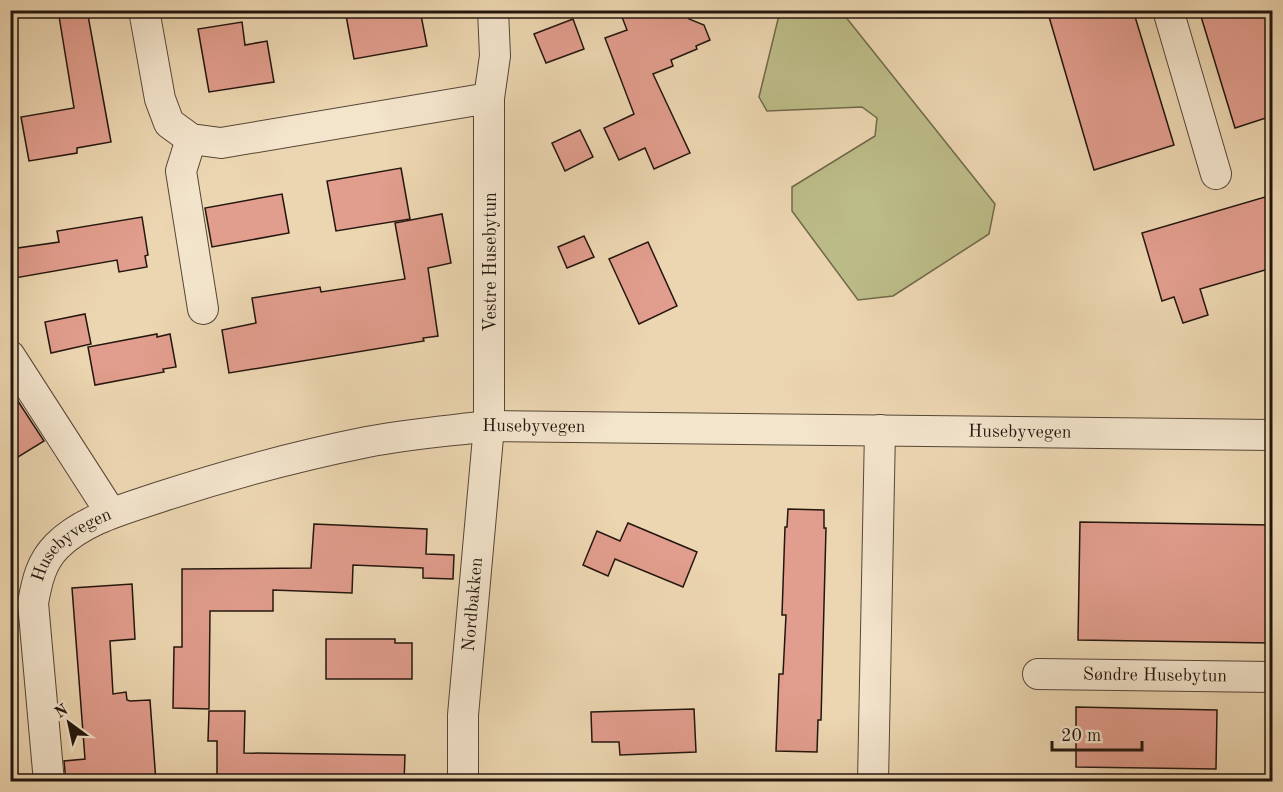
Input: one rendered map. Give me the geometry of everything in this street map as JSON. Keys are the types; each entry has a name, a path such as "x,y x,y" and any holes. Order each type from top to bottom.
{"street":[{"path":"144,10 160,99 170,123 191,140 221,143 489,98"},
{"name":"Vestre Husebytun","path":"489,426 489,98 495,56 493,10"},
{"path":"1168,10 1216,174"},
{"path":"191,140 181,171 203,309"},
{"path":"10,356 111,513"},
{"name":"Husebyvegen","path":"49,782 33,603 37,578 44,562 57,546 72,534 111,513 229,474 368,442 489,426 1272,435"},
{"name":"Nordbakken","path":"463,782 463,715 489,426"},
{"path":"873,782 880,430"},
{"name":"Søndre Husebytun","path":"1038,674 1272,677"}],"green space":[{"path":"780,11 841,11 995,204 989,234 893,296 858,300 792,211 792,187 875,136 877,118 862,107 767,111 759,97"}],"building":[{"path":"58,10 87,10 111,142 77,148 77,153 29,161 21,117 74,108"},
{"path":"345,10 420,10 427,46 354,59"},
{"path":"638,10 686,10 689,19 704,25 710,40 696,46 697,49 671,60 673,66 653,74 690,153 654,169 645,148 619,160 604,128 634,114 605,38 627,30 622,17"},
{"path":"1047,10 1133,10 1174,145 1094,170"},
{"path":"1199,10 1272,10 1272,116 1235,128"},
{"path":"573,19 584,49 546,63 534,34"},
{"path":"242,22 245,45 267,41 274,82 209,92 198,29"},
{"path":"580,130 593,157 565,171 552,143"},
{"path":"401,168 410,219 336,231 327,181"},
{"path":"282,194 289,233 212,247 205,208"},
{"path":"1272,195 1272,268 1200,289 1208,315 1183,323 1174,297 1162,301 1142,233"},
{"path":"442,214 451,263 428,268 438,336 423,338 424,341 229,373 222,330 256,323 252,298 320,287 321,292 405,279 395,223"},
{"path":"142,217 148,255 145,256 147,267 119,272 117,260 15,278 11,249 59,242 57,231"},
{"path":"584,236 594,257 567,268 558,247"},
{"path":"648,242 677,306 639,324 609,259"},
{"path":"85,314 91,344 51,353 45,322"},
{"path":"157,334 157,337 170,334 176,367 163,369 164,372 95,385 88,347"},
{"path":"10,389 44,441 10,462"},
{"path":"788,509 824,510 824,528 826,528 821,720 818,720 817,752 776,751 779,674 783,674 786,615 782,615 785,527 787,527"},
{"path":"1080,522 1272,525 1272,643 1078,640"},
{"path":"628,523 697,552 683,587 615,559 608,576 583,565 597,531 620,541"},
{"path":"314,524 427,529 426,554 454,555 453,579 423,578 423,568 353,565 352,593 273,590 273,611 210,611 209,709 173,708 174,647 182,647 182,569 311,568"},
{"path":"132,584 135,639 110,641 113,694 126,692 127,700 130,701 150,700 156,782 66,782 64,761 85,759 72,588"},
{"path":"326,639 395,639 395,643 412,643 412,679 326,679"},
{"path":"1076,707 1217,710 1216,769 1076,767"},
{"path":"694,709 696,752 620,755 619,742 592,742 591,712"},
{"path":"209,711 245,711 244,753 405,755 404,782 217,782 217,741 208,741"}]}
